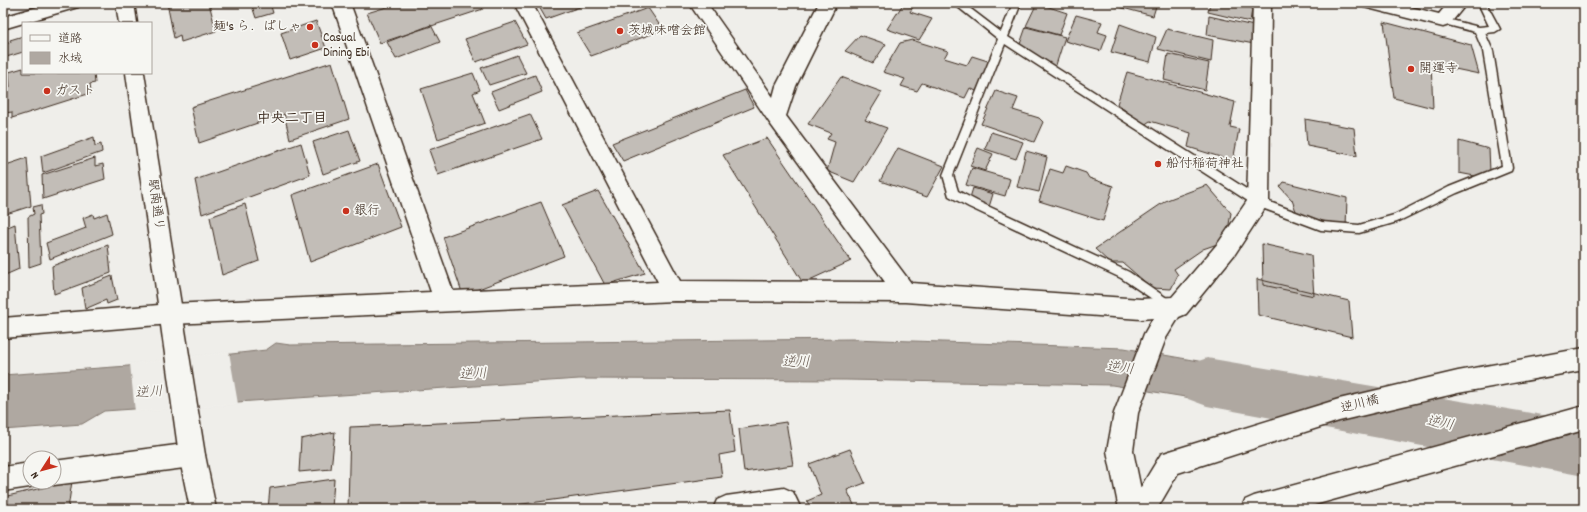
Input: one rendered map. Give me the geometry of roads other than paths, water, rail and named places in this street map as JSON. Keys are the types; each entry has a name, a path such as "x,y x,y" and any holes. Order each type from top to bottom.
{"street":[{"path":"3,23 72,3"},
{"path":"125,3 128,22"},
{"path":"340,3 445,301"},
{"path":"523,3 674,291"},
{"path":"698,3 776,117 905,292"},
{"path":"776,117 786,86 828,3"},
{"path":"3,328 172,325 445,301 674,291 905,292 1141,309 1178,307 1227,248 1258,202 1262,3"},
{"path":"1370,3 1443,20 1458,3"},
{"name":"駅南通り","path":"135,74 191,447"},
{"path":"1132,509 1120,451 1126,413 1156,334 1172,308"},
{"name":"逆川橋","path":"1142,509 1170,463 1339,410 1458,382 1584,359"},
{"path":"1254,509 1584,418"},
{"path":"62,471 191,447 203,509"},
{"path":"3,479 22,477"},
{"path":"726,509 784,501 788,509"}],"lane":[{"path":"957,3 1004,39 1258,202 1321,226 1359,229 1397,218 1453,190 1507,168 1488,51 1479,30"},
{"path":"1017,3 1004,39 948,175 954,193 973,204 1124,275 1172,308"},
{"path":"1443,20 1479,30 1495,29 1482,3"}],"water":[{"path":"852,339 1124,348 1312,381 1234,405 1112,385 846,380 579,379 104,411 82,424 3,430 3,375 128,366 266,350 276,343 290,345"}],"waterway":[{"name":"逆川","path":"1207,382 1584,449"}],"place":[{"name":"麺's ら．ぱしゃ","path":"310,27"},
{"name":"茨城味噌会館","path":"620,31"},
{"name":"Casual Dining Ebi","path":"315,45"},
{"name":"開運寺","path":"1411,69"},
{"name":"ガスト","path":"47,91"},
{"name":"船付稲荷神社","path":"1158,164"},
{"name":"銀行","path":"346,211"}],"district":[{"name":"中央二丁目","path":"292,119"}]}
